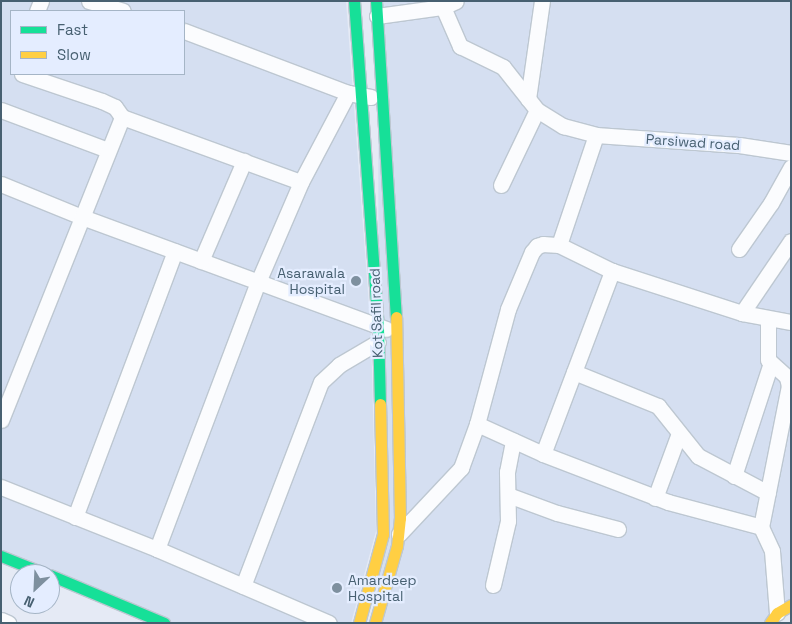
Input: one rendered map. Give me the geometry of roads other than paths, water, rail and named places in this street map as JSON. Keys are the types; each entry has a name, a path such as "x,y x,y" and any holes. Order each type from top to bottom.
{"main road":[{"name":"Kot Safil road","path":"354,1 355,94 378,335 383,534 359,623"},
{"name":"Kot Safil road","path":"376,9 397,331 399,534 376,623"},
{"path":"1,556 21,564"},
{"path":"60,580 164,623"},
{"path":"774,618 791,605"}],"street":[{"path":"501,185 532,105 542,1"},
{"path":"93,2 120,10"},
{"path":"376,9 446,3 460,46 503,67 532,105"},
{"path":"185,31 355,94 383,99"},
{"path":"25,75 102,101 115,107 122,117 301,182"},
{"path":"157,549 258,282 301,182 355,94"},
{"name":"Parsiwad road","path":"532,105 563,126 596,135 739,145 791,153"},
{"path":"1,110 108,150"},
{"path":"1,420 122,117"},
{"path":"559,245 596,135"},
{"path":"201,261 244,161"},
{"path":"739,249 771,203 791,167"},
{"path":"1,184 82,217 258,282 378,335"},
{"path":"742,312 791,241"},
{"path":"399,534 456,476 467,456 508,309 532,252 537,246 543,244 559,245 612,270 768,320 791,322"},
{"path":"75,517 175,251"},
{"path":"543,454 612,270"},
{"path":"768,320 767,355 771,363 789,378 761,527 772,550 774,618"},
{"path":"243,586 322,382 338,365 378,335 397,331"},
{"path":"734,476 771,363"},
{"path":"574,372 652,403 663,411 698,456 768,493"},
{"path":"477,424 543,454 655,498 761,527"},
{"path":"655,498 680,433"},
{"path":"493,585 508,521 507,472 514,441"},
{"path":"1,487 157,549 329,623"},
{"path":"508,495 557,513 618,529"},
{"path":"1,620 8,623"}],"place":[{"name":"Asarawala Hospital","path":"356,281"},
{"name":"Amardeep Hospital","path":"337,588"}]}
